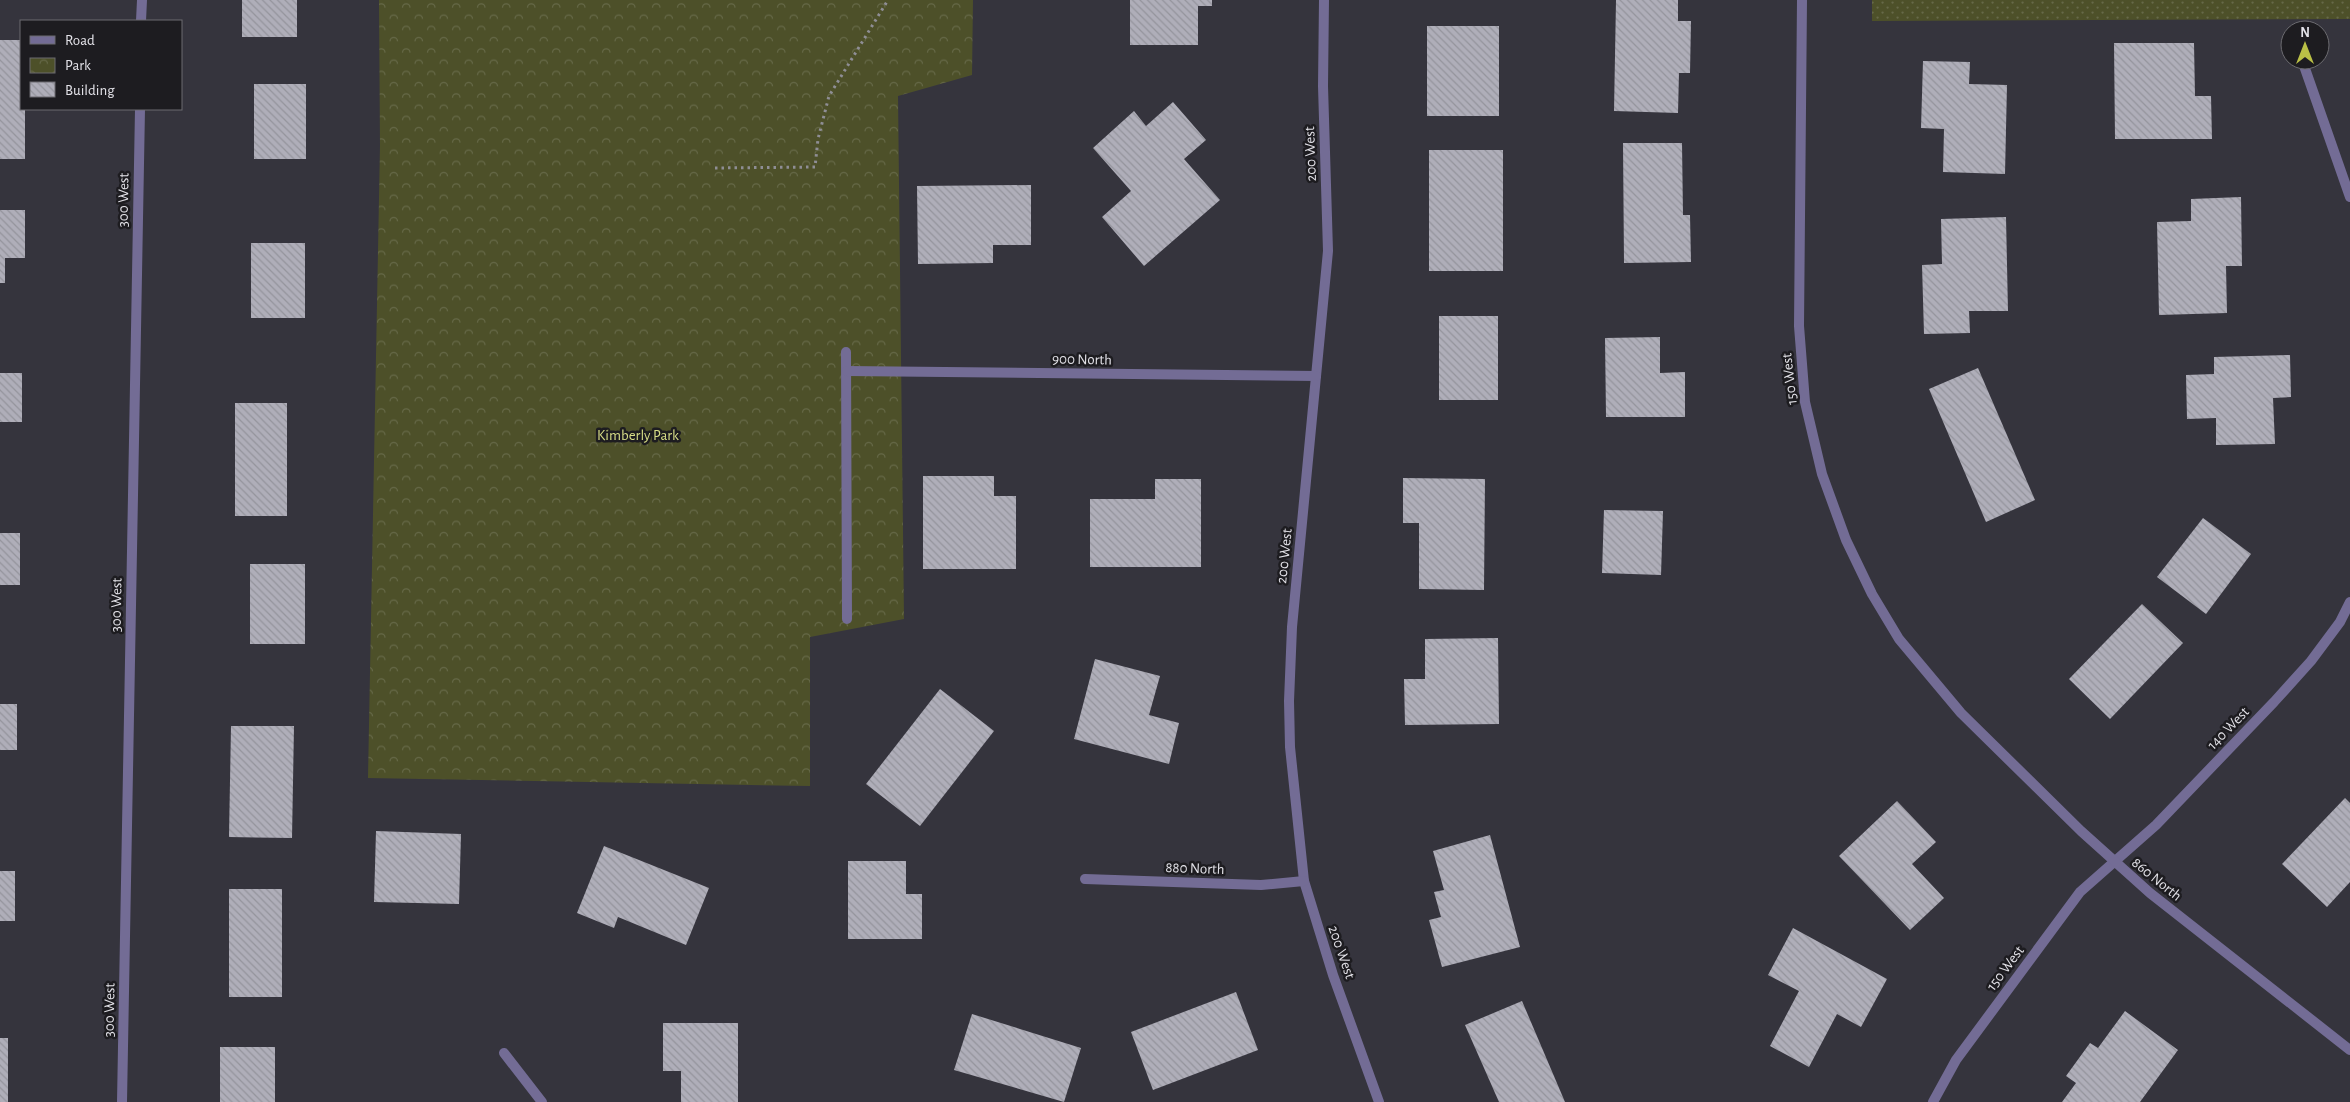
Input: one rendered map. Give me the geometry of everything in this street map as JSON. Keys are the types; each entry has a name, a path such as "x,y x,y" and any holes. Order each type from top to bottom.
{"street":[{"path":"141,20 142,0"},
{"name":"200 West","path":"1324,0 1323,86 1328,251 1292,627 1290,701 1292,766 1304,881 1333,975 1379,1102"},
{"name":"150 West","path":"1802,0 1799,326 1805,402 1822,474 1846,540 1872,594 1899,639 1960,713"},
{"path":"2306,70 2350,197"},
{"name":"300 West","path":"122,1102 140,110"},
{"path":"846,352 847,619"},
{"name":"900 North","path":"847,371 1316,376"},
{"name":"140 West","path":"2114,863 2156,825 2292,682 2340,622 2350,602"},
{"name":"860 North","path":"1960,713 2114,863 2350,1050"},
{"name":"150 West","path":"1933,1102 1956,1060 2080,892 2114,863"},
{"name":"880 North","path":"1085,880 1241,884 1304,881"},
{"path":"504,1053 542,1102"}],"path":[{"path":"715,168 815,167 818,139 829,96 888,0"}],"green space":[{"name":"Kimberly Park","path":"379,0 973,0 972,75 898,96 904,619 810,637 810,786 368,778 380,146"},
{"path":"1872,0 2350,0 2350,19 1872,21"}],"building":[{"path":"242,0 297,0 297,37 242,37"},
{"path":"1130,0 1212,0 1212,6 1198,6 1198,45 1130,45"},
{"path":"1616,0 1678,0 1678,21 1691,21 1690,73 1679,73 1678,113 1614,111"},
{"path":"1427,26 1499,26 1499,116 1427,116"},
{"path":"0,40 20,40 20,110 25,110 25,159 0,159"},
{"path":"2114,43 2194,43 2195,96 2211,96 2212,139 2115,139"},
{"path":"1923,61 1970,62 1969,84 2007,85 2005,174 1943,172 1944,129 1921,128"},
{"path":"254,84 306,84 306,159 254,159"},
{"path":"1173,102 1206,140 1184,159 1220,200 1144,266 1102,217 1131,191 1093,148 1134,111 1146,126"},
{"path":"1623,143 1682,143 1683,215 1690,215 1691,262 1624,263"},
{"path":"1429,150 1503,150 1503,271 1429,271"},
{"path":"1031,185 1031,245 993,245 993,263 918,264 917,186"},
{"path":"2241,197 2242,266 2226,266 2227,313 2159,315 2157,222 2191,221 2191,199"},
{"path":"0,210 25,210 25,258 5,258 5,283 0,283"},
{"path":"2006,217 2008,311 1969,311 1970,333 1924,334 1922,265 1942,264 1941,219"},
{"path":"251,243 305,243 305,318 251,318"},
{"path":"1439,316 1498,316 1498,400 1439,400"},
{"path":"1660,337 1660,373 1685,372 1685,417 1606,417 1605,338"},
{"path":"2290,355 2291,397 2273,398 2275,444 2216,445 2216,418 2187,419 2186,375 2214,374 2214,357"},
{"path":"1978,368 2035,500 1986,522 1929,389"},
{"path":"0,373 22,373 22,422 0,422"},
{"path":"235,403 287,403 287,516 235,516"},
{"path":"923,476 994,476 994,496 1016,496 1016,569 923,569"},
{"path":"1403,478 1485,479 1484,590 1419,589 1419,523 1403,523"},
{"path":"1155,479 1201,479 1201,567 1090,567 1090,499 1155,499"},
{"path":"1604,510 1663,511 1661,575 1602,573"},
{"path":"2203,518 2251,554 2206,614 2157,577"},
{"path":"0,533 20,533 20,585 0,585"},
{"path":"250,564 305,564 305,644 250,644"},
{"path":"2142,604 2183,643 2110,719 2069,679"},
{"path":"1498,638 1499,724 1405,725 1404,679 1425,679 1425,639"},
{"path":"1095,659 1160,676 1149,715 1179,723 1169,764 1074,739"},
{"path":"940,689 994,731 920,826 866,784"},
{"path":"0,704 17,704 17,750 0,750"},
{"path":"231,726 294,726 292,838 229,837"},
{"path":"2345,798 2350,803 2350,882 2327,907 2282,864"},
{"path":"1897,801 1936,842 1912,864 1944,898 1910,930 1839,856"},
{"path":"376,831 461,834 459,904 374,902"},
{"path":"1490,835 1520,947 1442,967 1429,920 1441,917 1434,892 1444,890 1433,851"},
{"path":"604,846 709,888 686,945 618,917 614,928 577,913"},
{"path":"848,861 906,861 906,894 922,894 922,939 848,939"},
{"path":"0,871 15,871 15,921 0,921"},
{"path":"229,889 282,889 282,997 229,997"},
{"path":"1793,928 1887,979 1861,1027 1837,1014 1809,1067 1770,1046 1799,991 1768,975"},
{"path":"1236,992 1258,1050 1153,1090 1131,1032"},
{"path":"1522,1001 1565,1102 1499,1102 1465,1025"},
{"path":"2125,1011 2178,1050 2140,1102 2062,1102 2076,1083 2066,1076 2090,1043 2098,1048"},
{"path":"972,1014 1081,1048 1064,1102 954,1070"},
{"path":"663,1023 738,1023 738,1102 681,1102 681,1071 663,1071"},
{"path":"0,1038 8,1038 8,1102 0,1102"},
{"path":"220,1047 275,1047 275,1102 220,1102"}]}
